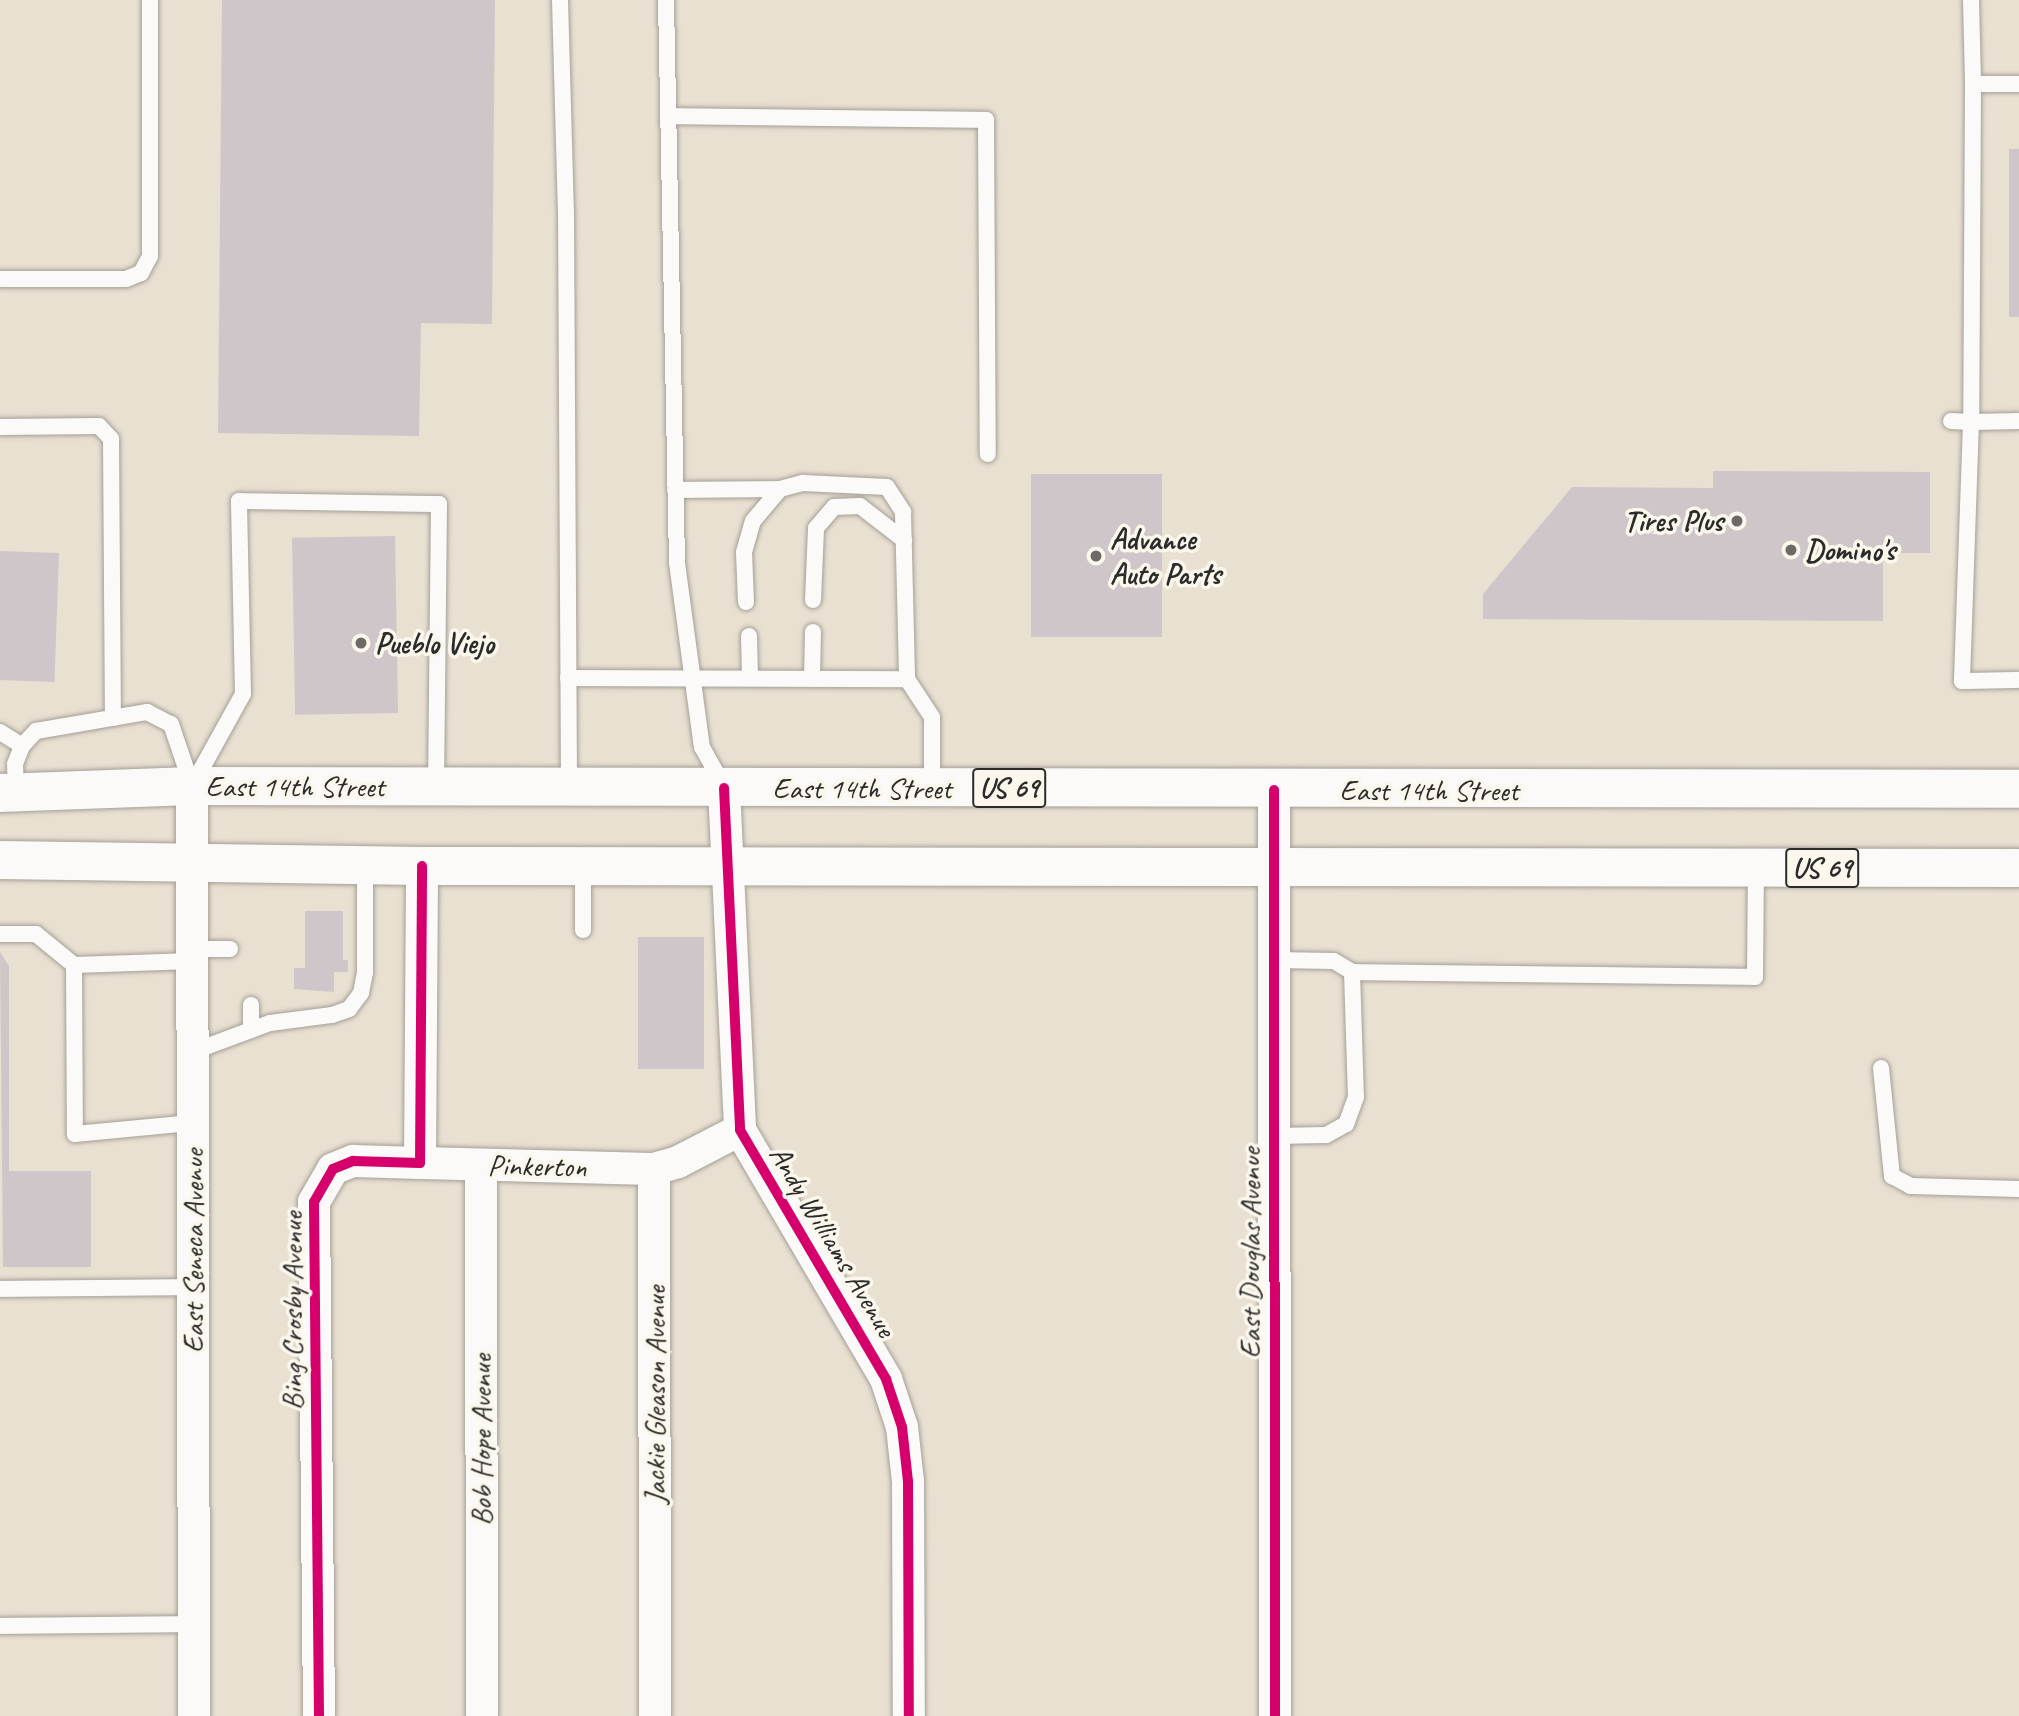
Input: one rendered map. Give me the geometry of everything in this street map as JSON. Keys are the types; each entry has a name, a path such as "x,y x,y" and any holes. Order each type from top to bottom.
{"main road":[{"name":"East 14th Street","path":"8,792 192,786 1274,790 2019,789"},
{"name":"US 69","path":"0,860 192,865 583,867 2019,867"}],"street":[{"name":"East Seneca Avenue","path":"192,786 194,1716"},
{"name":"Andy Williams Avenue","path":"724,788 740,1130 886,1379 902,1427 908,1481 909,1716"},
{"name":"East Douglas Avenue","path":"1274,790 1275,1716"},
{"path":"420,1163 422,866"},
{"path":"654,1169 678,1162 740,1130"},
{"name":"Bing Crosby Avenue","path":"319,1716 314,1202 333,1169 354,1161 420,1163"},
{"name":"Pinkerton","path":"420,1163 654,1169"},
{"name":"Bob Hope Avenue","path":"481,1165 482,1716"},
{"name":"Jackie Gleason Avenue","path":"654,1169 655,1716"}],"lane":[{"path":"0,279 126,279 141,273 150,256 150,0"},
{"path":"560,0 569,788"},
{"path":"666,0 677,563 702,747 724,788"},
{"path":"1971,0 1971,422 1962,681 2019,680"},
{"path":"1973,84 2019,84"},
{"path":"668,116 986,120 988,454"},
{"path":"1951,421 2019,421"},
{"path":"0,427 99,426 111,439 113,718"},
{"path":"675,490 780,489 803,483 887,487 903,512 907,679 932,717 932,788"},
{"path":"746,602 744,552 753,521 780,489"},
{"path":"192,786 243,694 239,501 439,503 436,788"},
{"path":"813,600 817,528 834,507 860,506 904,540"},
{"path":"812,679 813,632"},
{"path":"749,636 750,678"},
{"path":"568,678 907,679"},
{"path":"8,792 22,746 36,731 147,712 171,724 192,786"},
{"path":"0,732 22,746"},
{"path":"192,1052 251,1029 332,1016 349,1009 361,993 365,972 365,866"},
{"path":"583,867 583,930"},
{"path":"1274,960 1334,961 1352,972 1755,977 1756,868"},
{"path":"0,934 36,934 74,965 230,949"},
{"path":"74,965 75,1134 192,1123"},
{"path":"1274,1136 1326,1135 1346,1125 1356,1097 1352,972"},
{"path":"251,1005 251,1029"},
{"path":"1881,1068 1892,1176 1911,1186 2019,1189"},
{"path":"0,1289 193,1287"},
{"path":"0,1626 194,1624"}],"building":[{"path":"222,0 495,0 492,324 421,323 419,436 218,433"},
{"path":"2009,149 2019,149 2019,317 2009,317"},
{"name":"Tires Plus","path":"1713,471 1930,472 1930,553 1883,553 1883,621 1483,619 1483,594 1572,487 1713,488"},
{"name":"Advance Auto Parts","path":"1031,474 1162,474 1162,637 1031,637"},
{"path":"395,536 398,713 295,715 292,538"},
{"path":"0,551 59,553 54,682 0,680"},
{"path":"305,911 343,911 343,960 348,960 348,972 334,972 334,992 294,989 294,968 305,968"},
{"path":"638,937 704,937 704,1069 638,1069"},
{"path":"0,952 9,966 9,1171 91,1171 91,1267 3,1267"}],"cycle path":[{"path":"724,788 740,1130 886,1379 902,1427 908,1481 909,1716"},
{"path":"1274,790 1275,1716"},
{"path":"319,1716 314,1202 333,1169 353,1161 420,1163 422,866"}],"place":[{"name":"Tires Plus","path":"1737,521"},
{"name":"Domino's","path":"1791,550"},
{"name":"Advance Auto Parts","path":"1096,556"},
{"name":"Pueblo Viejo","path":"361,643"}]}
